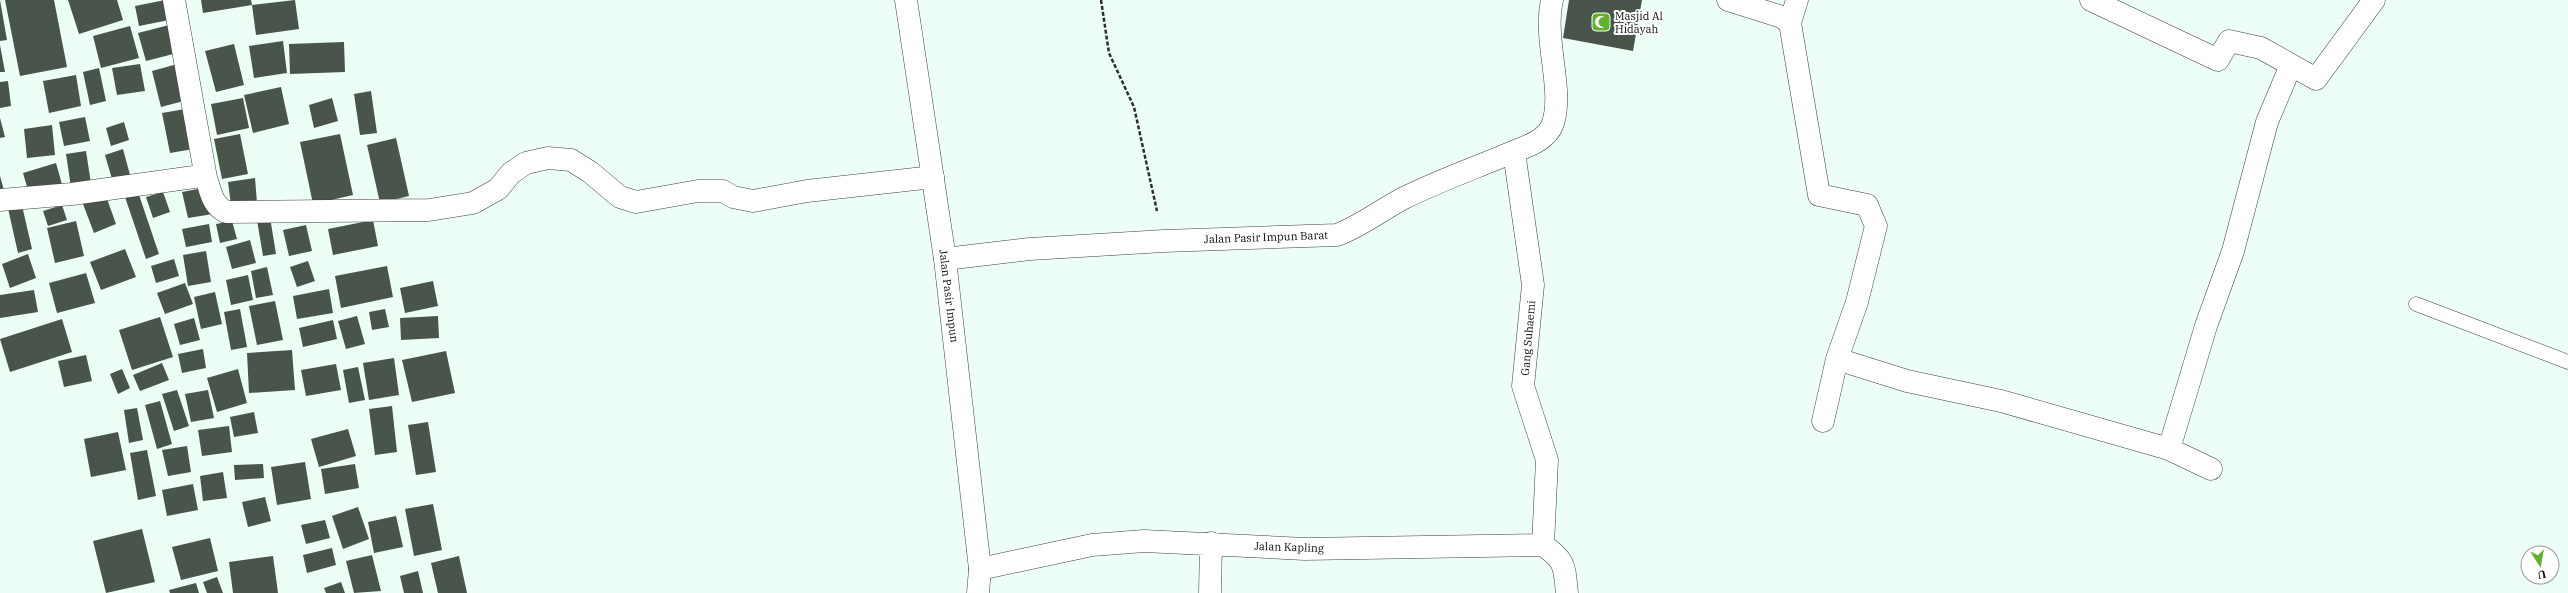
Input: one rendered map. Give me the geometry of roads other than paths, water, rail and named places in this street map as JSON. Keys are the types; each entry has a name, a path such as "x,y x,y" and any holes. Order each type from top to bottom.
{"street":[{"path":"174,0 206,178 211,197 220,209 226,212 255,213 429,210 473,203 498,189 511,173 526,162 548,158 570,160 590,172 620,197 636,202 704,191 723,191 733,197 753,201 807,191 933,177"},
{"name":"Jalan Pasir Impun","path":"906,0 945,259 980,569 978,593"},
{"name":"Jalan Pasir Impun Barat","path":"945,259 1030,249 1164,241 1337,235 1353,230 1397,202 1445,178 1537,142 1553,125 1557,108 1548,18 1552,0"},
{"path":"1728,0 1782,17 1790,23"},
{"path":"1797,0 1790,23 1819,195 1867,205 1876,226 1857,302 1837,359 1823,421"},
{"path":"2091,0 2218,60 2228,41 2261,48 2316,79 2374,0"},
{"path":"2169,449 2206,326 2233,251 2267,122 2291,65"},
{"name":"Gang Suhaemi","path":"1514,152 1533,285 1524,386 1547,460 1543,545"},
{"path":"0,200 72,194 189,177 206,178"},
{"path":"1837,359 1907,381 2001,401 2169,449 2211,469"},
{"name":"Jalan Kapling","path":"980,569 1092,545 1144,541 1211,543 1305,549 1543,545"},
{"path":"1210,593 1211,543"},
{"path":"1543,545 1560,557 1565,570 1567,593"}],"lane":[{"path":"2416,304 2568,362"}],"place":[{"name":"Masjid Al Hidayah","path":"1601,22"}]}
